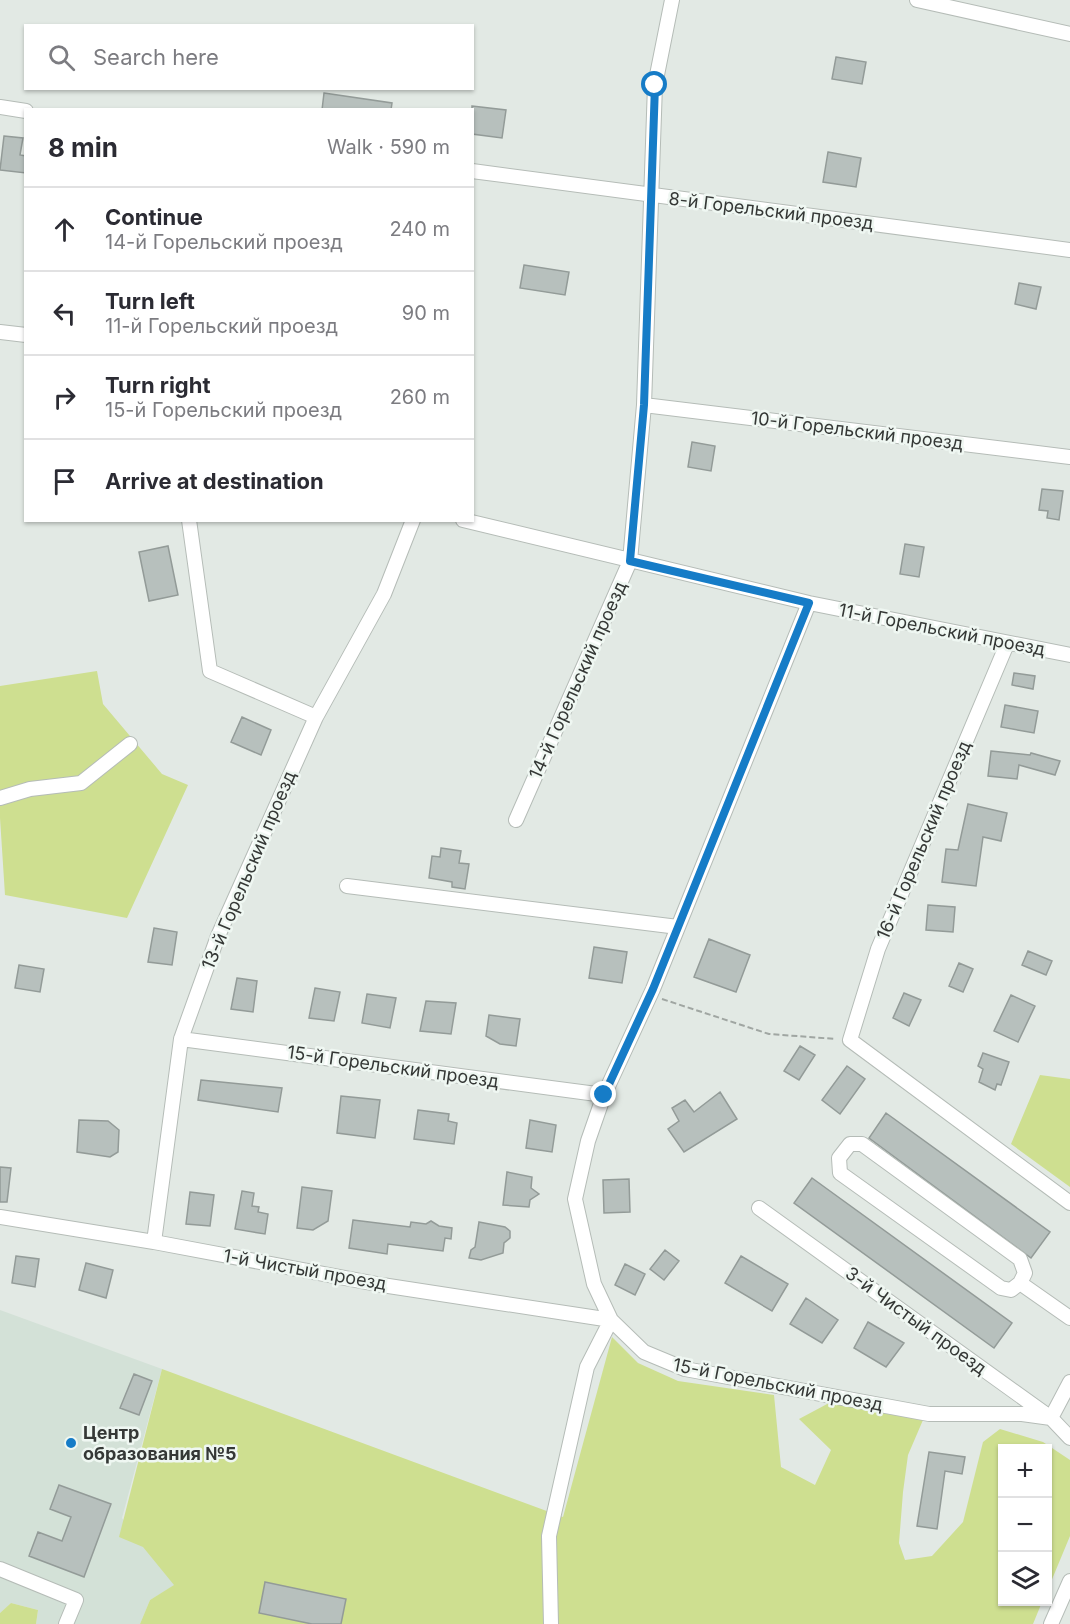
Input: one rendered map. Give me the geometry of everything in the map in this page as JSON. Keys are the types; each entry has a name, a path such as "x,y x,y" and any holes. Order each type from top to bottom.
{"street":[{"name":"14-й Горельский проезд","path":"516,820 630,561 644,405 655,85 672,0"},
{"path":"917,0 998,16 1070,34"},
{"path":"0,107 24,111"},
{"name":"8-й Горельский проезд","path":"474,171 1070,250"},
{"path":"0,332 24,335"},
{"name":"10-й Горельский проезд","path":"644,405 1070,457"},
{"path":"189,522 210,671 316,717"},
{"name":"13-й Горельский проезд","path":"154,1242 181,1039 218,936 316,717 384,594 412,522"},
{"name":"11-й Горельский проезд","path":"471,522 809,603 1070,656"},
{"name":"15-й Горельский проезд","path":"809,603 650,996 604,1095 588,1141 576,1199 583,1244 594,1284 611,1320 644,1352 685,1369 929,1414 1022,1414 1051,1418"},
{"name":"16-й Горельский проезд","path":"850,1040 878,949 1007,644"},
{"path":"0,798 30,789 81,783 130,744"},
{"path":"347,886 678,927"},
{"name":"15-й Горельский проезд","path":"181,1039 604,1095"},
{"path":"850,1040 1070,1203"},
{"path":"850,1144 862,1144 1020,1259 1025,1273 1020,1283 1011,1290 1001,1288 840,1173 839,1158 850,1144"},
{"name":"3-й Чистый проезд","path":"759,1208 1051,1418 1070,1438"},
{"name":"1-й Чистый проезд","path":"0,1217 154,1242 382,1285 611,1320"},
{"path":"1020,1283 1070,1318"},
{"path":"551,1624 549,1536 587,1367 611,1320"},
{"path":"1051,1418 1070,1382"},
{"path":"0,1569 76,1600 66,1624"},
{"path":"1051,1624 1070,1581"}],"path":[{"path":"650,996 769,1034 850,1040"}],"shaded area":[{"name":"Центр образования №5","path":"0,1310 162,1369 122,1518 175,1585 150,1600 140,1624 36,1624 38,1610 11,1603 0,1613"}],"green space":[{"path":"97,671 103,704 162,774 188,785 127,918 5,895 0,818 0,686"},
{"path":"1040,1075 1070,1079 1070,1187 1011,1144"},
{"path":"612,1337 638,1363 678,1381 774,1395 781,1467 815,1485 831,1450 799,1419 829,1403 923,1420 908,1455 903,1492 899,1543 905,1560 932,1556 963,1522 983,1442 1000,1429 1046,1444 998,1444 998,1606 1040,1606 1033,1624 140,1624 150,1600 174,1585 143,1547 119,1537 162,1369 563,1517"},
{"path":"1052,1448 1070,1460 1070,1536 1052,1579"},
{"path":"11,1603 38,1610 36,1624 0,1624 0,1613"}],"building":[{"path":"836,57 866,62 862,84 832,79"},
{"path":"324,93 392,103 391,108 322,108"},
{"path":"472,106 506,110 502,138 474,134 474,108"},
{"path":"4,136 23,138 20,155 24,156 24,173 0,170"},
{"path":"828,152 861,158 856,187 823,182"},
{"path":"524,265 569,272 565,295 520,288"},
{"path":"1019,283 1041,287 1036,309 1015,304"},
{"path":"692,442 715,446 711,471 688,467"},
{"path":"1042,489 1063,491 1059,520 1047,518 1048,511 1039,510"},
{"path":"905,544 924,547 919,577 900,574"},
{"path":"168,546 178,595 149,601 139,552"},
{"path":"1014,673 1035,676 1033,689 1012,685"},
{"path":"1005,705 1038,711 1034,733 1001,727"},
{"path":"242,717 271,730 261,755 231,742"},
{"path":"991,751 1030,755 1031,753 1060,761 1055,775 1019,765 1017,779 988,776"},
{"path":"968,804 1007,813 1001,841 983,837 976,886 942,882 946,849 958,850"},
{"path":"441,848 461,851 459,863 469,864 465,889 452,887 452,882 429,878 432,856 440,857"},
{"path":"928,905 955,907 953,932 926,930"},
{"path":"154,928 177,932 172,965 148,962"},
{"path":"709,939 750,955 736,992 694,977"},
{"path":"594,947 627,952 622,983 589,978"},
{"path":"1028,951 1052,961 1046,975 1022,965"},
{"path":"959,963 973,969 963,992 949,986"},
{"path":"19,965 44,969 40,992 15,988"},
{"path":"237,978 257,981 253,1012 231,1009"},
{"path":"315,988 340,992 334,1021 309,1018"},
{"path":"904,993 921,1000 909,1026 893,1018"},
{"path":"367,994 396,998 390,1028 362,1023"},
{"path":"1011,995 1035,1006 1018,1042 994,1031"},
{"path":"426,1001 456,1003 451,1034 420,1031"},
{"path":"489,1015 520,1019 516,1046 500,1044 486,1036"},
{"path":"800,1046 815,1055 799,1080 784,1071"},
{"path":"983,1053 1009,1062 1001,1085 997,1084 995,1090 979,1082 983,1069 978,1066"},
{"path":"847,1066 865,1079 840,1114 822,1100"},
{"path":"201,1080 282,1088 278,1112 198,1100"},
{"path":"720,1092 737,1119 684,1152 668,1129 679,1121 672,1108 685,1100 694,1112"},
{"path":"341,1096 380,1100 375,1138 337,1133"},
{"path":"418,1110 449,1114 448,1121 457,1123 454,1144 414,1139"},
{"path":"886,1113 1050,1232 1031,1258 869,1138"},
{"path":"79,1120 108,1121 119,1130 118,1152 110,1157 77,1152"},
{"path":"530,1120 556,1125 552,1152 526,1148"},
{"path":"0,1167 11,1168 7,1202 0,1202"},
{"path":"507,1172 532,1177 531,1188 539,1194 530,1200 529,1207 503,1205"},
{"path":"812,1178 1012,1323 994,1348 794,1203"},
{"path":"629,1179 630,1212 604,1213 603,1180"},
{"path":"302,1187 332,1191 328,1221 313,1230 297,1228"},
{"path":"242,1191 254,1193 252,1206 259,1207 258,1212 268,1214 265,1234 235,1229"},
{"path":"190,1192 214,1195 210,1226 186,1224"},
{"path":"353,1220 410,1227 411,1222 426,1224 431,1221 439,1226 452,1228 451,1239 445,1238 443,1251 388,1244 387,1254 349,1248"},
{"path":"479,1222 505,1227 510,1231 510,1238 504,1243 503,1253 481,1260 469,1258 471,1250 475,1247"},
{"path":"665,1250 679,1261 664,1280 650,1269"},
{"path":"16,1256 39,1259 35,1287 12,1283"},
{"path":"741,1256 788,1284 772,1311 725,1283"},
{"path":"86,1263 113,1270 106,1298 79,1290"},
{"path":"625,1264 645,1274 635,1295 615,1285"},
{"path":"806,1298 838,1320 822,1343 790,1324"},
{"path":"868,1322 904,1343 886,1367 854,1348"},
{"path":"134,1374 152,1381 139,1415 120,1408"},
{"path":"929,1452 965,1457 962,1474 945,1471 937,1529 917,1526"},
{"path":"59,1485 111,1504 84,1577 29,1556 38,1532 62,1541 71,1517 50,1509"},
{"path":"265,1582 346,1599 341,1624 312,1624 259,1613"}],"place":[{"name":"Центр образования №5","path":"71,1443"}],"route":[{"path":"604,1095 653,989 809,603 630,561 644,405 655,85"}]}
